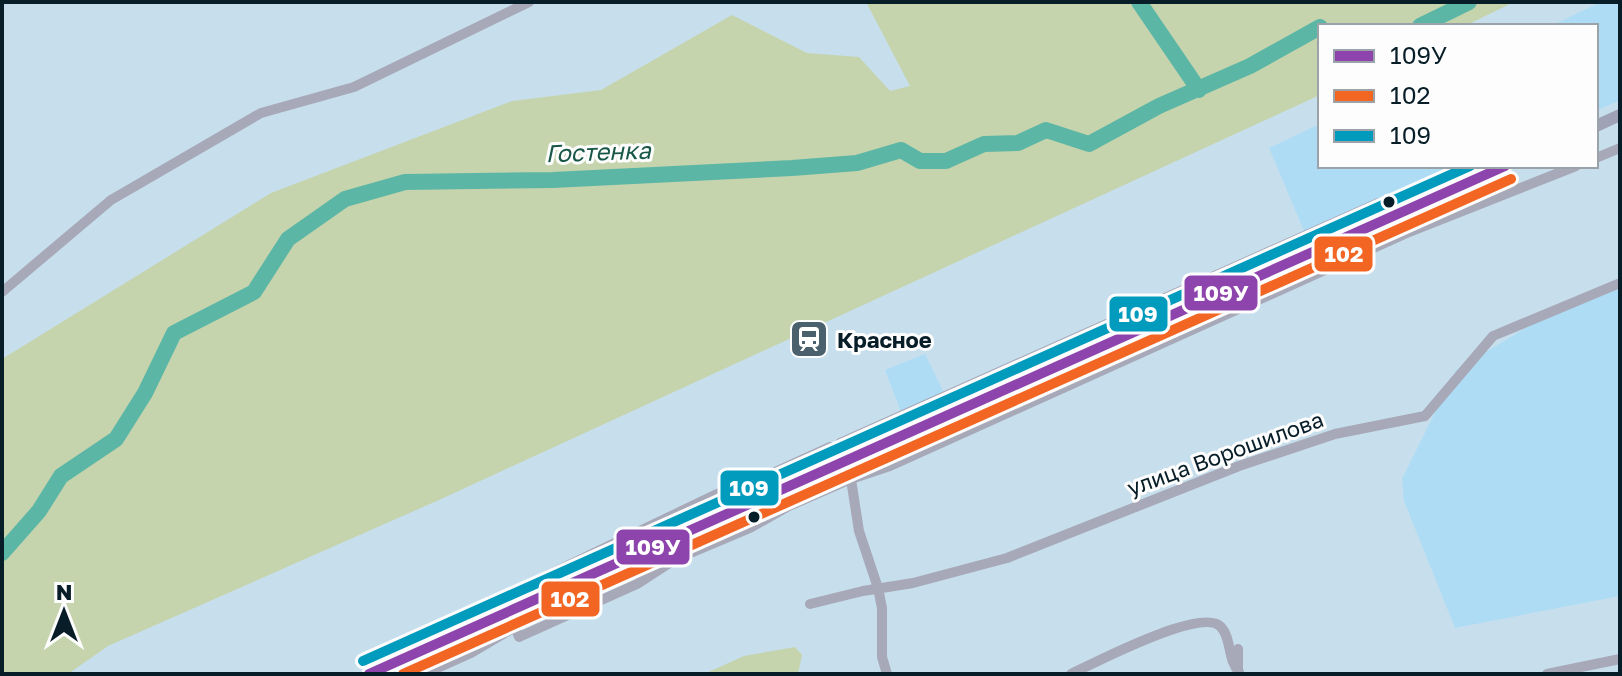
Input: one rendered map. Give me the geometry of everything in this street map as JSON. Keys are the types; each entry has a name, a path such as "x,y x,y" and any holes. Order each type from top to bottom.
{"main road":[{"path":"1598,125 1620,115"},
{"path":"369,674 1500,168"}],"street":[{"path":"2,292 111,200 261,113 354,87 529,2"},
{"path":"1598,157 1620,148"},
{"path":"502,597 519,637 637,584 674,560 750,528 789,506 890,466 1409,232 1571,168"},
{"path":"491,602 717,494 762,478 1378,203 1383,219"},
{"name":"улица Ворошилова","path":"810,604 913,583 1007,558 1239,466 1335,434 1425,416 1493,336 1620,283"},
{"path":"848,460 859,531 882,608 882,657 887,674"},
{"path":"1237,480 1239,466"},
{"path":"519,589 526,603"},
{"path":"1071,674 1146,640 1196,622 1216,623 1223,628 1232,665 1238,673"},
{"path":"424,674 471,653 515,627"},
{"path":"1238,649 1238,673"},
{"path":"1547,674 1620,659"}],"shaded area":[{"path":"1601,2 1620,2 1620,100 1598,110 1598,24 1557,23"},
{"path":"1318,125 1318,168 1470,168 1307,238 1269,148"},
{"path":"1620,284 1620,596 1455,628 1404,501 1402,479 1456,370 1547,315"},
{"path":"925,354 944,393 901,412 885,370"}],"green space":[{"path":"866,2 1514,2 1469,24 1318,24 1318,96 439,500 108,646 68,674 2,674 2,359 271,193 512,101 601,90 732,15 807,53 859,57 890,91 910,86"},
{"path":"795,647 802,655 798,674 704,674 744,656"}],"waterway":[{"path":"1139,2 1199,90"},
{"name":"Гостенка","path":"1424,24 1469,2"},
{"name":"Гостенка","path":"2,553 39,511 61,476 116,439 145,393 174,333 254,292 288,239 345,199 405,182 553,180 792,168 857,163 901,150 920,161 946,161 984,144 1018,143 1046,130 1089,144 1159,106 1250,66 1318,28"}],"transit line":[{"name":"109","path":"363,661 1466,168"},
{"name":"109У","path":"369,674 1501,168"},
{"name":"102","path":"403,674 1511,179"}],"place":[{"name":"Красное","path":"809,339"}]}
